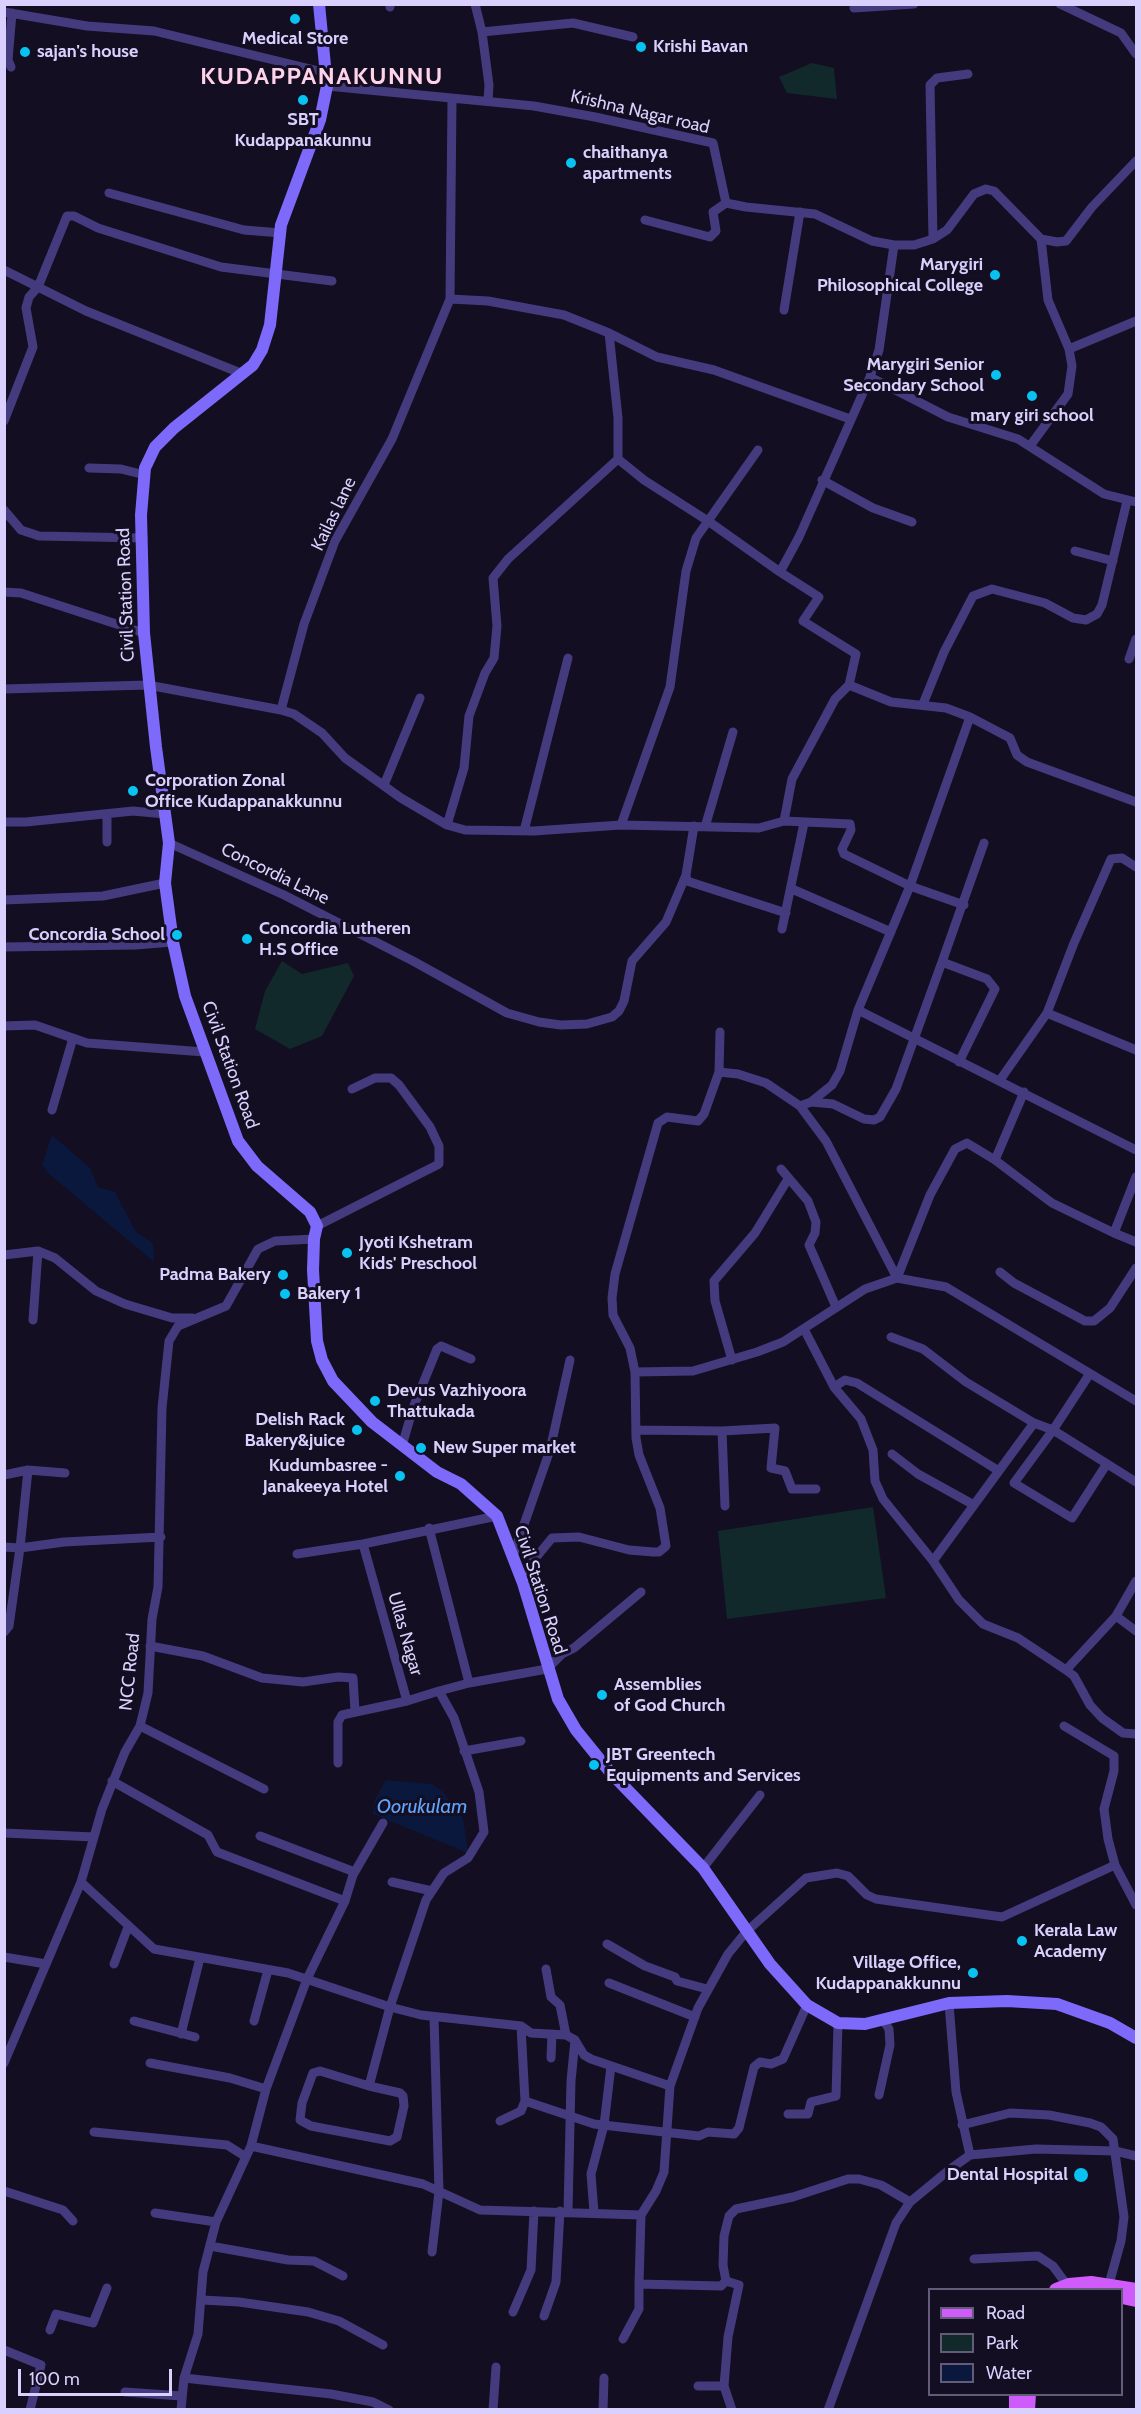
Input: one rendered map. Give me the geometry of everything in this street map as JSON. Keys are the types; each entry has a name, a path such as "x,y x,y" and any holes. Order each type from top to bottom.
{"main road":[{"name":"Civil Station Road","path":"319,4 327,80 320,120 280,233 270,325 265,342 253,365 174,428 147,457 141,515 144,633 148,685 169,843 165,883 173,942 185,996 230,1123 248,1156 310,1212 318,1226 314,1239 316,1330 322,1360 333,1381 364,1414 437,1472 461,1484 497,1516 523,1583 547,1669 558,1699 583,1738 610,1772 703,1868 770,1965 807,2005 838,2022 865,2024 949,2003 1007,2001 1057,2004 1110,2023 1137,2038"},
{"path":"1061,2287 1091,2283 1137,2290"}],"street":[{"path":"475,4 482,32 489,85 488,101"},
{"path":"854,8 914,4"},
{"path":"1060,4 1121,33 1137,54"},
{"name":"Krishna Nagar road","path":"8,12 87,26 154,31 327,80 452,100 488,101 595,117 713,143 726,203"},
{"path":"8,12 8,60 11,67"},
{"path":"482,32 573,23 633,37"},
{"path":"933,239 930,86 937,78 968,74"},
{"name":"Kailas lane","path":"281,710 304,624 335,541 392,439 450,299 452,100"},
{"path":"1041,239 1066,241 1092,207 1137,161"},
{"path":"645,220 710,237 716,231 713,212 726,203 800,212 833,220 872,241 894,245 914,245 933,239 947,230 974,194 986,189 994,191 1041,239 1048,300 1069,349 1072,366 1068,394 1030,446"},
{"path":"109,193 244,230 280,233"},
{"path":"784,309 800,212"},
{"path":"4,421 33,347 26,309 29,297 38,287 63,222 69,216 98,228 220,267 332,281"},
{"path":"780,572 799,537 822,480 870,377 879,350 894,245"},
{"path":"4,270 86,310 243,374"},
{"path":"450,299 540,309 564,315 609,333 657,357 714,370 850,418"},
{"path":"1069,349 1137,321"},
{"path":"447,825 464,768 470,716 485,673 494,658 497,626 493,578 508,559 618,459 618,418 609,333"},
{"path":"870,377 948,417 1030,446 1092,487 1132,502 1102,605 1097,614 1086,620 1073,618 1045,603 992,589 973,596 944,652 923,704"},
{"path":"621,825 670,687 686,572 696,538 758,450"},
{"path":"618,459 644,480 819,597 803,621 856,654 849,685 835,699 792,778 784,821"},
{"path":"89,468 121,469 145,475"},
{"path":"822,480 873,508 912,522"},
{"path":"4,510 21,530 39,536 143,538"},
{"path":"1075,551 1113,561"},
{"path":"4,592 21,593 144,633"},
{"path":"1129,659 1137,639"},
{"path":"524,831 568,658"},
{"path":"4,689 148,685 281,710 294,714 322,733 345,758 384,785 447,825 465,830 524,831 621,825 759,828 784,821 850,824 851,830 842,849 844,854 910,886 964,904"},
{"path":"849,685 891,702 909,705 923,704 970,717 1010,738 1017,755 1027,762 1137,802"},
{"path":"384,785 420,698"},
{"path":"800,1106 811,1102 832,1085 840,1071 858,1010 910,886 970,717"},
{"path":"705,827 733,732"},
{"path":"4,822 26,822 133,811 165,814"},
{"path":"107,814 107,842"},
{"path":"782,929 804,823"},
{"path":"694,826 687,881 692,885 786,914"},
{"name":"Concordia Lane","path":"169,843 294,901 507,1013 561,1025 587,1024 612,1017 619,1011 624,1001 632,961 666,922 686,875"},
{"path":"811,1102 833,1104 870,1121 880,1117 896,1089 984,843"},
{"path":"1000,1080 1047,1013 1110,859 1122,858 1137,867"},
{"path":"4,900 103,896 165,883"},
{"path":"792,889 891,932"},
{"path":"4,947 135,945 173,942"},
{"path":"942,962 987,979 995,989 959,1062"},
{"path":"858,1010 1137,1150"},
{"path":"1047,1013 1137,1050"},
{"path":"4,1026 35,1025 73,1038 108,1045 204,1052"},
{"path":"523,1583 529,1566 552,1538 579,1537 629,1550 653,1552 659,1552 666,1546 660,1508 639,1455 635,1372 630,1348 613,1315 612,1298 615,1274 658,1123 668,1118 698,1121 704,1114 719,1072 720,1032"},
{"path":"52,1110 73,1038"},
{"path":"719,1072 738,1074 766,1083 800,1106 826,1141 897,1278"},
{"path":"318,1226 439,1164 439,1146 430,1126 392,1078 375,1078 352,1089"},
{"path":"995,1160 1024,1092"},
{"path":"897,1278 930,1195 955,1149 967,1143 995,1160 1052,1203 1137,1242"},
{"path":"781,1169 808,1201 816,1222 815,1233 809,1245 836,1307"},
{"path":"1114,1233 1137,1177"},
{"path":"732,1360 715,1301 714,1281 754,1233 788,1179"},
{"path":"5,1256 38,1251 55,1258 96,1291 125,1304 172,1318 197,1318 226,1306 258,1249 275,1241 314,1239"},
{"path":"33,1320 38,1251"},
{"path":"1000,1272 1085,1321 1094,1321 1101,1318 1137,1268"},
{"path":"635,1372 693,1371 783,1342 865,1289 897,1278 946,1287 1047,1346 1089,1375 1137,1401"},
{"name":"NCC Road","path":"4,2063 81,1882 112,1781 140,1725 148,1693 150,1646 161,1537 163,1392 168,1347 173,1332 178,1326 197,1318"},
{"path":"804,1329 834,1387 861,1419 873,1450 874,1481 883,1499 933,1560 959,1600 983,1624 1018,1638 1074,1676 1090,1705 1102,1718 1123,1732 1137,1734"},
{"path":"891,1337 923,1349 966,1382 1034,1423 1053,1430 1106,1465 1137,1482"},
{"path":"402,1446 413,1408 437,1349 441,1346 471,1359"},
{"path":"513,1556 550,1450 570,1360"},
{"path":"1089,1375 1053,1430 1014,1483 1072,1518 1106,1465"},
{"path":"834,1387 844,1380 857,1383 999,1471"},
{"path":"933,1560 1034,1423"},
{"path":"636,1430 722,1431 775,1428 771,1468 784,1471 792,1489 816,1490"},
{"path":"722,1431 725,1506"},
{"path":"892,1454 918,1474 974,1505"},
{"path":"4,1632 9,1626 28,1470"},
{"path":"4,1475 28,1470 65,1473"},
{"path":"297,1554 363,1544 429,1528 497,1516"},
{"path":"429,1528 469,1683"},
{"path":"4,1547 20,1548 64,1542 161,1537"},
{"name":"Ullas Nagar","path":"363,1544 407,1701 469,1683 547,1669"},
{"path":"1066,1670 1116,1616 1137,1581"},
{"path":"547,1669 562,1654 574,1648 640,1592"},
{"path":"1116,1616 1137,1631"},
{"path":"150,1646 203,1656 262,1678 303,1682 338,1677 353,1678 355,1712"},
{"path":"369,2086 390,2007 426,1900 444,1873 468,1858 484,1832 479,1792 454,1718 439,1691"},
{"path":"338,1763 338,1719 344,1714 407,1701"},
{"path":"140,1725 264,1789"},
{"path":"1064,1726 1114,1756 1114,1771 1104,1809 1115,1865 1137,1905"},
{"path":"464,1751 521,1741"},
{"path":"112,1781 208,1835 217,1852 345,1902"},
{"path":"703,1868 760,1795"},
{"path":"181,2409 184,2378 198,2334 203,2272 216,2222 246,2157 266,2089 307,1979 345,1902 353,1875 383,1823"},
{"path":"4,1833 94,1837"},
{"path":"260,1836 352,1871 353,1875"},
{"path":"623,2339 639,2309 641,2215 656,2191 664,2172 670,2086 694,2017 707,1989 728,1954 746,1932 806,1878 820,1874 837,1873 848,1876 867,1895 876,1899 1002,1917 1115,1865"},
{"path":"81,1882 154,1949 200,1958 210,1957 307,1979 390,2007 434,2017 521,2026 531,2033 566,2035 575,2040 584,2055 670,2086"},
{"path":"392,1882 432,1891"},
{"path":"114,1964 128,1927"},
{"path":"607,1944 645,1966 675,1977 677,1982 707,1989"},
{"path":"4,1957 46,1964"},
{"path":"181,2034 200,1958"},
{"path":"546,1969 551,1997 560,2005 566,2035"},
{"path":"254,2021 268,1970"},
{"path":"609,1983 694,2017"},
{"path":"949,2003 956,2092 970,2155"},
{"path":"525,2101 570,2117 604,2125 699,2136 708,2132 737,2132 753,2067 760,2062 771,2064 783,2059 807,2005"},
{"path":"432,2252 439,2192 434,2017"},
{"path":"879,2095 890,2045 889,2028 883,2020"},
{"path":"134,2021 195,2037"},
{"path":"788,2114 808,2114 811,2102 836,2096 838,2022"},
{"path":"500,2121 521,2111 525,2101 521,2026"},
{"path":"551,2058 552,2034"},
{"path":"544,2316 555,2282 564,2211 575,2040"},
{"path":"150,2063 230,2078 266,2089"},
{"path":"594,2212 591,2174 604,2125 611,2066"},
{"path":"320,2071 369,2086 400,2093 403,2096 404,2106 397,2137 390,2141 311,2126 300,2120 302,2103 313,2073 320,2071"},
{"path":"962,2125 1010,2113 1074,2119 1101,2127 1113,2139 1124,2217 1121,2241 1109,2284"},
{"path":"94,2132 227,2145 246,2157"},
{"path":"250,2146 423,2184 480,2210 641,2215"},
{"path":"828,2409 897,2223 910,2202 970,2155 1036,2149 1115,2151 1137,2156"},
{"path":"639,2284 722,2286 726,2281 723,2265 724,2236 729,2216 736,2209 793,2198 848,2180 859,2179 881,2185 910,2202"},
{"path":"4,2191 63,2210 73,2221"},
{"path":"513,2312 531,2270 534,2211"},
{"path":"155,2213 216,2222"},
{"path":"210,2246 288,2260 314,2261 343,2276"},
{"path":"974,2259 1038,2256 1053,2266 1061,2287"},
{"path":"726,2281 739,2285 728,2337 724,2386 732,2409"},
{"path":"50,2330 56,2314 93,2323 107,2288"},
{"path":"202,2300 239,2302 308,2313 339,2321 383,2345"},
{"path":"4,2350 41,2365 30,2409"},
{"path":"493,2409 496,2367"},
{"path":"184,2378 331,2394 372,2402 389,2409"},
{"path":"603,2409 604,2378"},
{"path":"698,2386 724,2386"},
{"path":"125,2392 182,2396"}],"green space":[{"path":"812,63 834,68 837,99 787,93 779,77"},
{"path":"282,961 302,974 348,963 354,976 322,1036 290,1049 255,1029 265,991"},
{"path":"873,1507 886,1598 727,1619 718,1531"}],"water":[{"path":"52,1135 90,1168 98,1187 115,1192 136,1232 153,1243 154,1262 48,1173 42,1164"},
{"name":"Oorukulam","path":"386,1780 432,1784 443,1792 463,1818 468,1853 373,1814 374,1801"}],"place":[{"name":"Medical Store","path":"295,19"},
{"name":"Krishi Bavan","path":"641,47"},
{"name":"sajan's house","path":"25,52"},
{"name":"SBT Kudappanakunnu","path":"303,100"},
{"name":"chaithanya apartments","path":"571,163"},
{"name":"Marygiri Philosophical College","path":"995,275"},
{"name":"Marygiri Senior Secondary School","path":"996,375"},
{"name":"mary giri school","path":"1032,396"},
{"name":"Corporation Zonal Office Kudappanakkunnu","path":"133,791"},
{"name":"Concordia School","path":"177,935"},
{"name":"Concordia Lutheren H.S Office","path":"247,939"},
{"name":"Jyoti Kshetram Kids' Preschool","path":"347,1253"},
{"name":"Padma Bakery","path":"283,1275"},
{"name":"Bakery 1","path":"285,1294"},
{"name":"Devus Vazhiyoora Thattukada","path":"375,1401"},
{"name":"Delish Rack Bakery&juice","path":"357,1430"},
{"name":"New Super market","path":"421,1448"},
{"name":"Kudumbasree - Janakeeya Hotel","path":"400,1476"},
{"name":"Assemblies of God Church","path":"602,1695"},
{"name":"JBT Greentech Equipments and Services","path":"594,1765"},
{"name":"Kerala Law Academy","path":"1022,1941"},
{"name":"Village Office, Kudappanakkunnu","path":"973,1973"},
{"name":"Dental Hospital","path":"1081,2175"}],"district":[{"name":"KUDAPPANAKUNNU","path":"322,77"}]}
